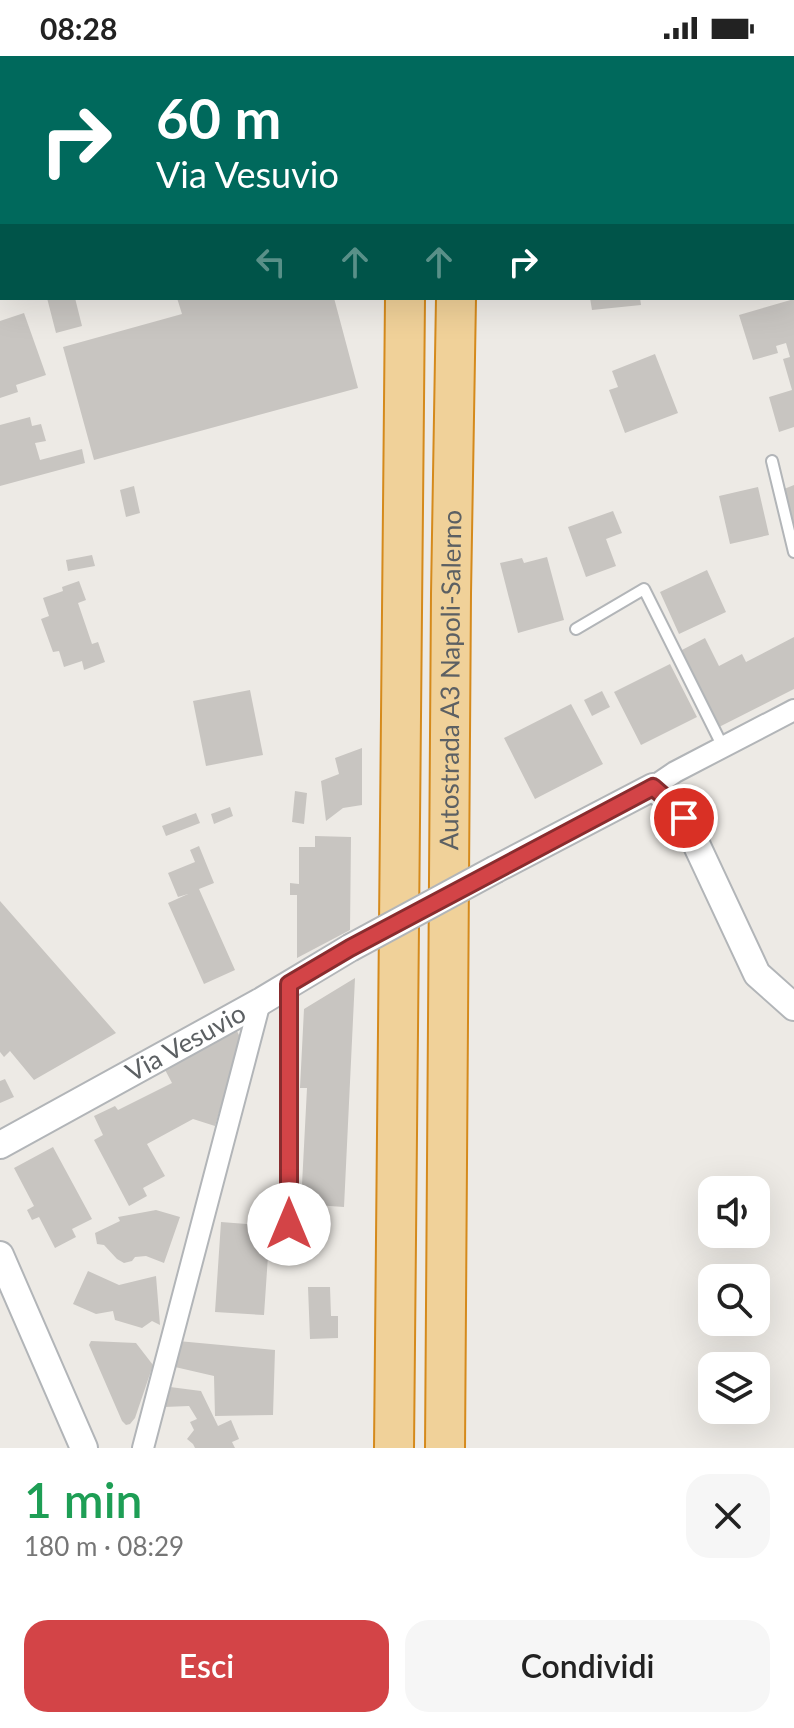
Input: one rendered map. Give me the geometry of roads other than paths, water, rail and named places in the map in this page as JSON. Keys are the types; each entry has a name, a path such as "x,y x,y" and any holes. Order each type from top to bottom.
{"highway":[{"name":"Autostrada A3 Napoli-Salerno","path":"394,1448 405,300"},
{"name":"Autostrada A3 Napoli-Salerno","path":"445,1448 456,300"}],"street":[{"name":"Via Vesuvio","path":"0,1145 260,1002 350,948 794,710"},
{"path":"653,787 684,818 757,974 794,1007"},
{"path":"143,1448 260,1002"},
{"path":"0,1255 84,1448"}],"lane":[{"path":"772,461 794,552"},
{"path":"576,629 644,589 723,747"},
{"path":"289,984 289,1224"}]}
